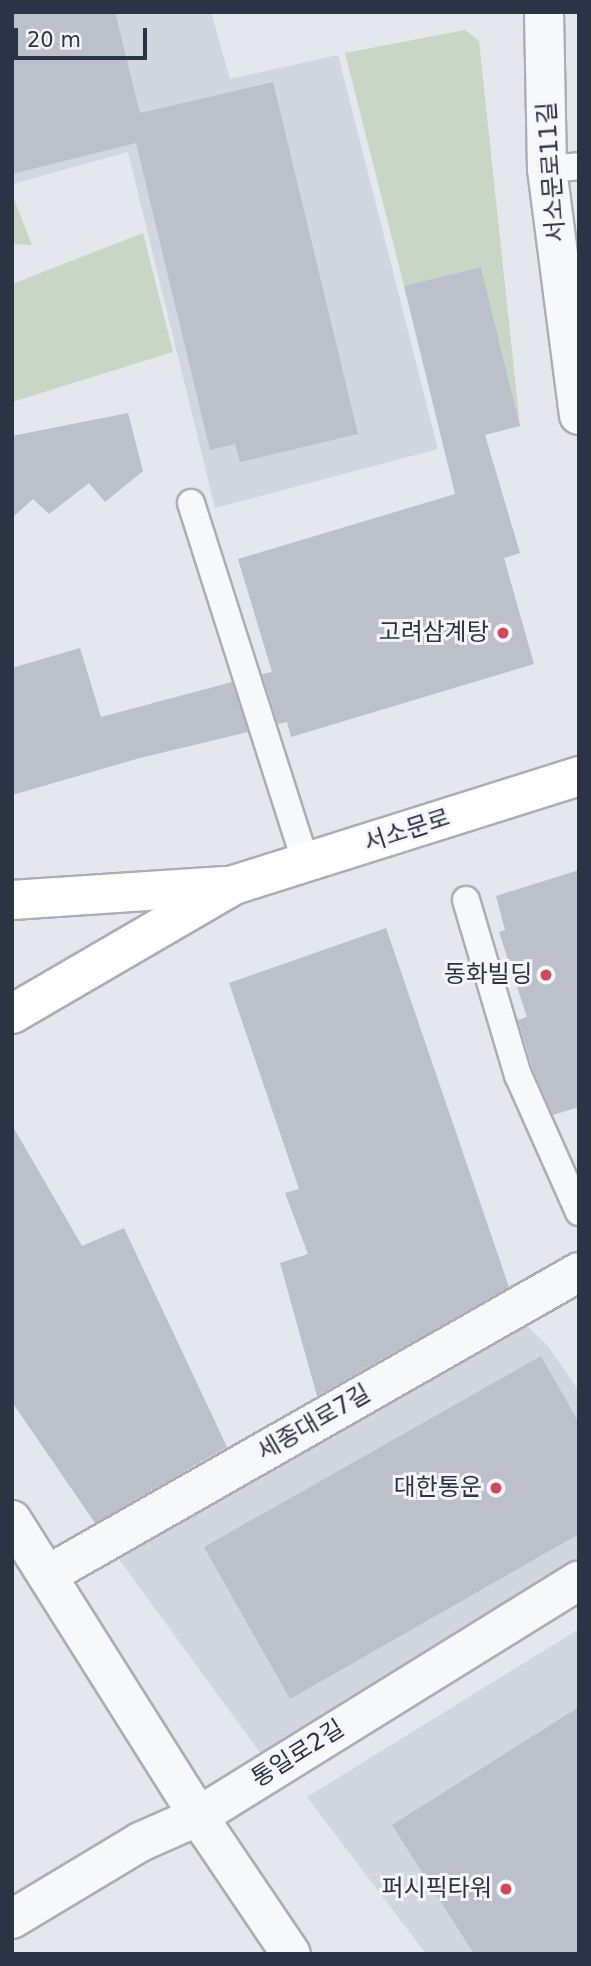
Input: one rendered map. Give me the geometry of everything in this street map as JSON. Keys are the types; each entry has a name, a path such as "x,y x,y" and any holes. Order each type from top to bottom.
{"main road":[{"name":"서소문로","path":"12,1014 234,886 579,776"},
{"name":"서소문로","path":"12,900 234,886"}],"street":[{"name":"서소문로11길","path":"544,12 563,168 579,415"},
{"name":"세종대로7길","path":"49,1574 579,1272"},
{"path":"12,1520 49,1574 199,1816 291,1954"},
{"name":"통일로2길","path":"12,1919 141,1842 199,1816 579,1580"}],"lane":[{"path":"191,503 306,863"},
{"path":"466,900 518,1075 579,1212"}],"shaded area":[{"path":"12,12 211,12 230,79 338,55 438,449 215,508 128,152 12,184"},
{"path":"526,1325 547,1345 579,1391 579,1568 269,1765 113,1551"},
{"path":"579,1629 579,1954 426,1954 307,1797"}],"green space":[{"path":"465,30 479,41 520,426 481,267 404,286 345,53"},
{"path":"12,194 32,245 12,244"},
{"path":"143,233 173,352 12,402 12,284"}],"building":[{"path":"12,12 115,12 140,113 273,82 358,434 240,462 235,444 210,450 136,143 12,174"},
{"path":"481,267 520,426 485,435 520,553 504,558 534,664 291,737 287,722 278,724 262,674 272,672 238,559 455,494 404,286"},
{"path":"128,413 143,471 105,502 89,483 49,514 33,499 12,518 12,436"},
{"path":"80,648 101,717 232,682 248,732 140,758 12,795 12,668"},
{"name":"동화빌딩","path":"579,870 579,1107 553,1115 533,1070 518,1020 527,1017 499,932 505,930 496,896"},
{"path":"386,928 509,1287 317,1396 280,1263 308,1254 285,1193 299,1189 229,983"},
{"path":"12,1125 82,1246 124,1228 227,1447 95,1523 12,1402"},
{"path":"541,1356 579,1423 579,1534 290,1699 204,1547"},
{"name":"퍼시픽타워","path":"579,1707 579,1954 474,1954 392,1825"}],"place":[{"name":"고려삼계탕","path":"503,633"},
{"name":"동화빌딩","path":"546,975"},
{"name":"대한통운","path":"496,1488"},
{"name":"퍼시픽타워","path":"506,1889"}]}
